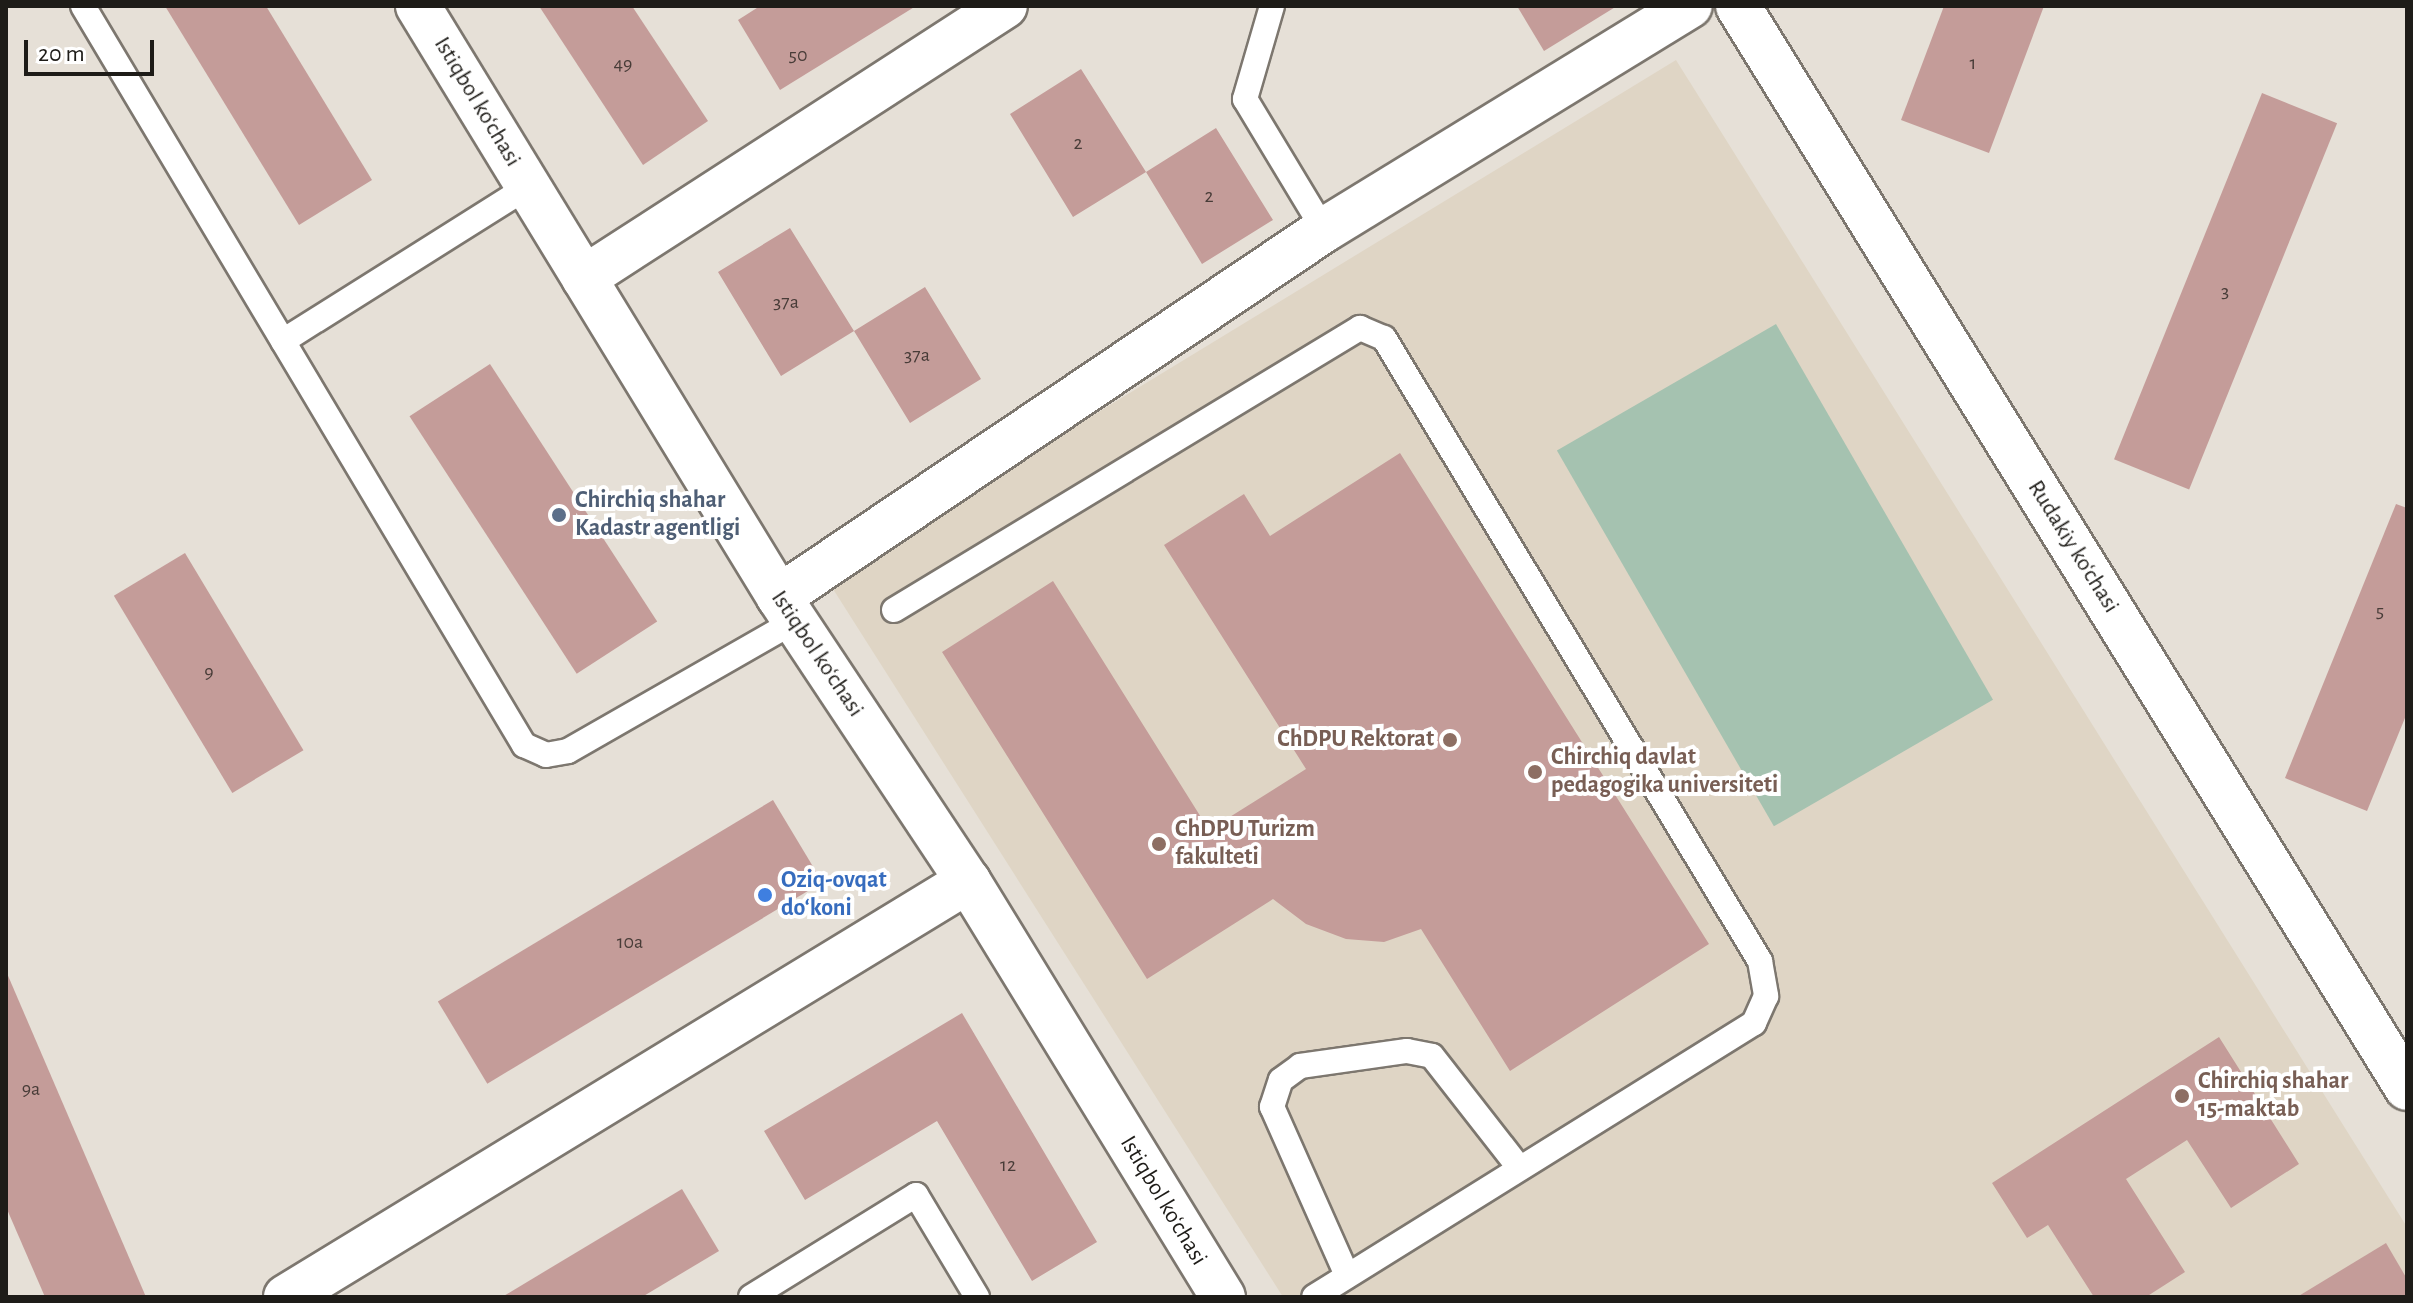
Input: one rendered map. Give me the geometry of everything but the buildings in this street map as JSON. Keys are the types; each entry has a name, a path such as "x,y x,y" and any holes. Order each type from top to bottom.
{"street":[{"name":"Istiqbol ko‘chasi","path":"418,6 787,609 968,881 1210,1293"},
{"path":"584,278 1005,6"},
{"path":"787,609 1324,230 1690,6"},
{"name":"Rudakiy ko‘chasi","path":"1738,6 2407,1088"},
{"path":"286,1297 968,881"}],"lane":[{"path":"83,6 524,745 546,755 568,751 787,609"},
{"path":"1272,6 1245,99 1324,230"},
{"path":"283,341 528,187"},
{"path":"894,610 1360,328 1384,338 1760,961 1766,996 1754,1023 1346,1273 1314,1297"},
{"path":"1346,1273 1272,1107 1281,1080 1300,1066 1407,1051 1432,1056 1518,1166"},
{"path":"751,1297 916,1195 977,1297"}],"shaded area":[{"name":"Chirchiq davlat pedagogika universiteti","path":"1676,60 2407,1227 2407,1297 1283,1297 826,578"}],"green space":[{"path":"1776,324 1993,700 1774,826 1557,450"}],"place":[{"name":"Chirchiq shahar Kadastr agentligi","path":"559,515"},
{"name":"ChDPU Rektorat","path":"1450,740"},
{"name":"Chirchiq davlat pedagogika universiteti","path":"1535,772"},
{"name":"ChDPU Turizm fakulteti","path":"1159,844"},
{"name":"Oziq-ovqat do‘koni","path":"765,895"},
{"name":"Chirchiq shahar 15-maktab","path":"2182,1096"}]}
